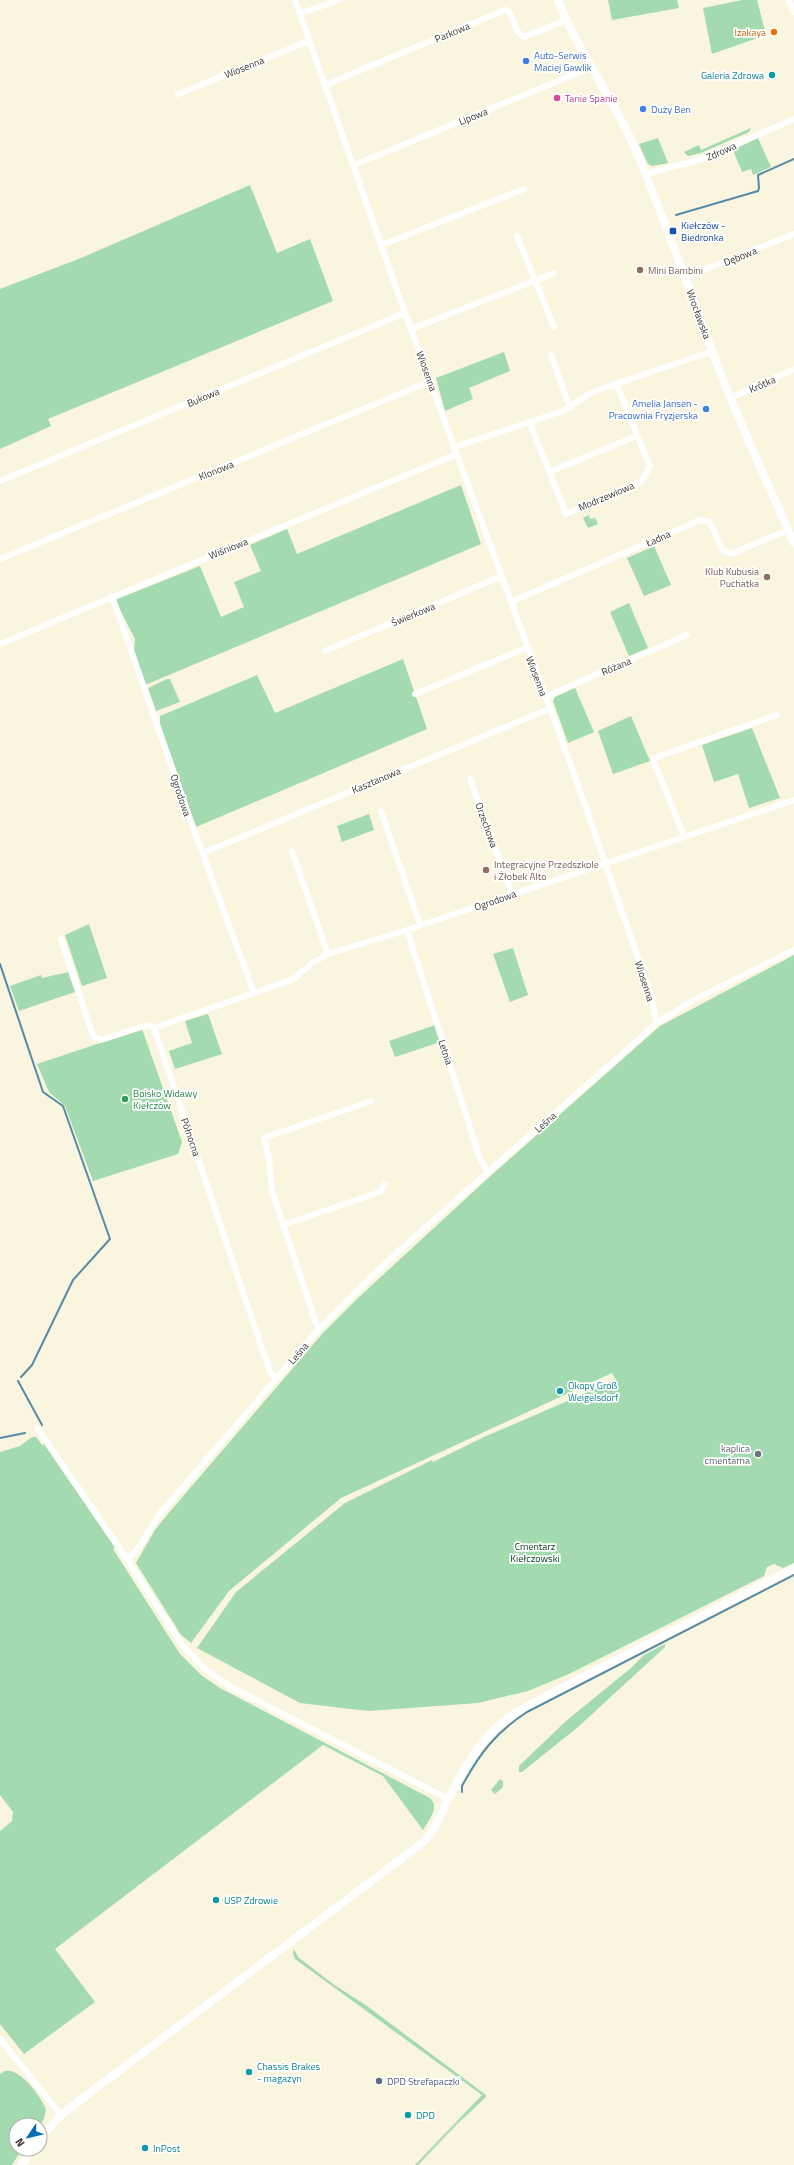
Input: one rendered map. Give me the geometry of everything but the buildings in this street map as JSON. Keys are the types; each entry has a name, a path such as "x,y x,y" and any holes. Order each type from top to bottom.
{"street":[{"name":"Wiosenna","path":"295,0 405,313 502,576 526,648 545,697 650,992 657,1023"},
{"path":"300,14 338,0"},
{"name":"Wrocławska","path":"558,0 576,42 592,67 622,121 646,174 731,398 794,543"},
{"path":"789,0 794,12"},
{"name":"Parkowa","path":"325,85 505,10 509,10 518,32 524,37 566,20"},
{"name":"Wiosenna","path":"178,94 309,41"},
{"name":"Lipowa","path":"354,165 592,67"},
{"name":"Zdrowa","path":"646,174 702,159 794,118"},
{"path":"382,245 524,189"},
{"name":"Dębowa","path":"686,277 794,234"},
{"path":"517,236 554,327"},
{"path":"412,329 554,273"},
{"name":"Bukowa","path":"0,481 405,313"},
{"path":"455,447 570,408 592,392 616,383 713,351"},
{"path":"551,355 570,408"},
{"name":"Krótka","path":"731,398 794,369"},
{"name":"Klonowa","path":"0,559 431,381"},
{"name":"Modrzewiowa","path":"531,421 532,429 566,514 642,481 650,466 616,383"},
{"path":"549,472 637,436"},
{"name":"Wiśniowa","path":"0,644 112,596 457,454"},
{"name":"Ładna","path":"511,602 700,520 710,522 724,551 731,554 788,530"},
{"name":"Świerkowa","path":"324,651 502,576"},
{"name":"Ogrodowa","path":"112,596 254,993"},
{"name":"Różana","path":"545,697 687,636"},
{"path":"415,694 526,648"},
{"name":"Kasztanowa","path":"203,853 549,709"},
{"path":"684,836 654,762 654,758 777,715"},
{"name":"Orzechowa","path":"470,779 512,894"},
{"name":"Ogrodowa","path":"154,1028 294,979 312,963 328,954 407,930 794,800"},
{"path":"381,811 420,925"},
{"path":"292,851 328,954"},
{"name":"Letnia","path":"407,930 480,1159 488,1172"},
{"path":"61,939 93,1036 101,1040 148,1025 154,1028"},
{"name":"Leśna","path":"127,1558 137,1550 159,1515 320,1328 401,1249 657,1023 694,1000 794,950"},
{"name":"Północna","path":"154,1028 270,1372 276,1380"},
{"path":"320,1328 316,1323 272,1191 269,1158 264,1138 370,1101"},
{"path":"283,1225 380,1192 385,1184"},
{"path":"38,1429 127,1558 182,1645 212,1675 231,1687 448,1800"},
{"path":"48,2129 61,2115 422,1843 433,1829 468,1761 480,1744 496,1727 518,1711 794,1568"},
{"path":"0,2039 61,2115"}],"green space":[{"path":"608,0 677,0 679,8 612,20"},
{"path":"742,0 757,0 766,35 712,54 703,8"},
{"path":"751,128 749,132 701,153 688,156 684,152 699,145 701,150"},
{"path":"658,138 668,163 652,166 648,164 639,144"},
{"path":"758,138 771,167 753,175 751,169 742,172 733,150"},
{"path":"250,185 277,253 310,239 333,301 48,419 51,426 0,449 0,289 81,258"},
{"path":"504,352 510,371 469,388 473,399 445,411 436,378"},
{"path":"461,485 481,544 145,685 134,651 135,639 115,600 200,566 221,617 244,607 234,582 261,571 250,545 287,529 297,554"},
{"path":"589,515 590,519 595,518 598,524 588,528 583,518"},
{"path":"654,546 671,585 644,596 627,558"},
{"path":"629,603 648,648 629,656 610,612"},
{"path":"403,659 427,729 196,827 160,724 160,716 257,675 275,713"},
{"path":"170,679 180,702 156,711 148,688"},
{"path":"575,688 594,732 568,743 553,701 555,697"},
{"path":"631,716 650,761 613,774 598,731"},
{"path":"752,728 780,798 749,808 738,774 714,782 702,745"},
{"path":"369,814 374,830 342,842 337,826"},
{"path":"89,924 107,978 82,986 65,935"},
{"path":"513,948 528,995 510,1002 493,954"},
{"name":"Cmentarz Kiełczowski","path":"794,955 794,1563 783,1568 774,1564 767,1567 764,1576 569,1674 528,1691 478,1703 368,1711 300,1703 197,1648 236,1592 345,1503 432,1460 433,1462 484,1437 616,1380 612,1373 341,1498 229,1591 191,1643 181,1635 136,1563 155,1530 167,1515 323,1333 358,1298 486,1180 660,1026"},
{"path":"68,972 75,992 19,1011 10,986 41,975 42,978"},
{"path":"208,1014 222,1054 175,1069 169,1051 192,1043 185,1021"},
{"path":"435,1025 440,1042 395,1057 389,1041"},
{"path":"142,1029 182,1142 178,1154 93,1181 65,1106 49,1092 37,1064"},
{"path":"32,1437 36,1437 42,1445 44,1444 115,1548 113,1549 180,1654 201,1675 220,1688 430,1798 433,1802 434,1810 423,1830 383,1776 323,1745 55,1949 95,2002 24,2054 0,2024 0,1831 12,1821 13,1812 0,1795 0,1452 20,1446"},
{"path":"665,1644 665,1647 578,1727 522,1772 519,1772 519,1766 566,1721 631,1668 644,1655"},
{"path":"500,1779 503,1781 503,1787 495,1794 491,1790"},
{"path":"294,1949 298,1957 333,1984 367,2006 486,2095 485,2098 457,2124 418,2165 415,2165 482,2095 295,1959 293,1953"},
{"path":"5,2071 11,2071 23,2078 35,2090 46,2109 44,2117 8,2117 8,2157 17,2157 12,2165 0,2165 0,2074"}],"waterway":[{"path":"676,215 758,191 758,175 794,159"},
{"path":"0,964 43,1092 63,1106 110,1239 73,1280 32,1365 21,1377"},
{"path":"18,1381 42,1425"},
{"path":"0,1438 25,1433"},
{"path":"462,1792 462,1786 475,1763 489,1744 506,1728 527,1712 794,1575"}],"place":[{"name":"Izakaya","path":"774,32"},
{"name":"Auto-Serwis Maciej Gawlik","path":"526,61"},
{"name":"Galeria Zdrowa","path":"772,75"},
{"name":"Tanie Spanie","path":"557,98"},
{"name":"Duży Ben","path":"643,109"},
{"name":"Kiełczów - Biedronka","path":"673,231"},
{"name":"Mini Bambini","path":"640,270"},
{"name":"Amelia Jansen - Pracownia Fryzjerska","path":"706,409"},
{"name":"Klub Kubusia Puchatka","path":"767,577"},
{"name":"Integracyjne Przedszkole i Żłobek Alto","path":"486,870"},
{"name":"Boisko Widawy Kiełczów","path":"125,1099"},
{"name":"Okopy Groß Weigelsdorf","path":"560,1391"},
{"name":"kaplica cmentarna","path":"758,1454"},
{"name":"USP Zdrowie","path":"216,1900"},
{"name":"Chassis Brakes - magazyn","path":"249,2072"},
{"name":"DPD Strefapaczki","path":"379,2081"},
{"name":"DPD","path":"408,2115"},
{"name":"InPost","path":"145,2148"}]}
